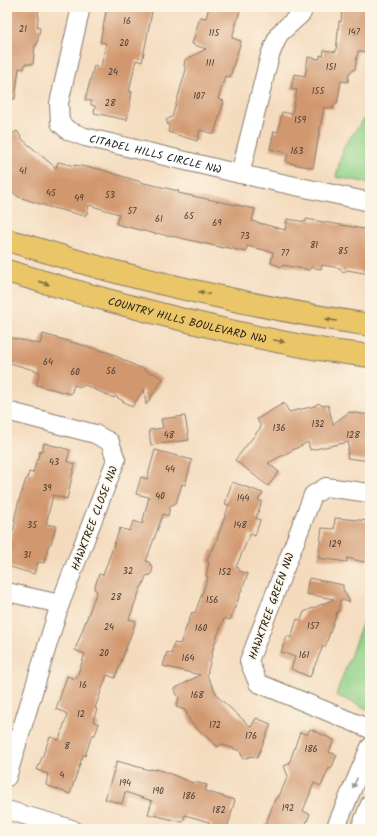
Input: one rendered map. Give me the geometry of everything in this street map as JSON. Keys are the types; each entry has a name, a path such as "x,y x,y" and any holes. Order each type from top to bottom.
{"main road":[{"path":"7,240 131,276 222,298 370,326"},
{"name":"COUNTRY HILLS BOULEVARD NW","path":"7,271 95,298 205,326 308,347 370,356"}],"street":[{"name":"CITADEL HILLS CIRCLE NW","path":"81,7 59,103 60,123 69,131 240,174 370,202"},
{"path":"240,174 270,55 279,34 302,13"},
{"name":"HAWKTREE CLOSE NW","path":"7,411 95,434 110,442 116,460 60,604 7,777"},
{"name":"HAWKTREE GREEN NW","path":"370,493 326,487 313,495 249,662 258,683 370,729"},
{"path":"7,592 60,604"},
{"path":"335,829 370,747"},
{"path":"360,829 370,804"},
{"path":"7,810 72,829"}],"green space":[{"path":"370,111 370,183 336,177 344,146"},
{"path":"370,602 370,710 336,695"}],"building":[{"path":"7,7 39,7 37,28 40,28 37,45 35,45 33,64 25,64 24,69 19,68 15,99 7,99"},
{"path":"107,7 153,7 142,62 136,60 129,92 132,92 127,120 94,113 95,106 91,105 91,101 85,100 94,66 101,67 106,43 100,42"},
{"path":"209,7 241,7 232,38 241,41 230,77 225,76 218,99 224,101 214,134 200,130 197,141 168,132 169,127 166,120 172,117 186,70 184,65 185,60 206,49 192,44 200,17 206,18"},
{"path":"342,7 370,7 370,52 358,51 355,69 349,73 348,82 341,81 337,104 334,104 333,109 324,107 313,168 289,163 286,161 288,153 270,149 274,131 278,132 282,112 292,114 297,90 291,89 294,74 305,76 308,57 320,59 320,55 323,56 324,50 336,52"},
{"path":"17,131 23,140 56,168 58,162 99,169 144,183 179,191 178,193 255,209 252,221 285,230 287,219 306,222 306,219 370,230 370,274 347,270 343,273 340,268 322,265 321,269 311,267 310,270 283,265 282,267 271,263 273,252 247,246 246,252 168,235 156,234 116,224 119,214 89,205 85,216 49,207 19,197 7,186 7,137"},
{"path":"43,334 110,353 140,368 141,367 151,374 152,372 163,379 146,405 144,389 132,407 115,396 114,398 85,385 81,387 74,385 71,394 36,385 40,372 7,362 7,337 40,344"},
{"path":"284,403 289,412 315,406 318,403 323,406 328,405 333,424 349,412 370,415 370,461 347,458 349,442 310,450 308,442 268,463 279,472 268,486 235,460 261,427 257,419"},
{"path":"185,416 189,440 151,445 149,430 163,428 161,419"},
{"path":"44,443 70,450 67,461 75,464 67,499 53,495 46,524 56,526 44,563 38,562 34,574 7,566 7,551 16,521 14,521 18,504 26,479 29,472 33,473 37,458 38,459 40,450 42,451"},
{"path":"155,450 192,460 185,485 182,484 176,503 170,506 168,516 163,514 146,561 149,562 153,568 151,575 146,576 129,619 136,621 115,678 107,675 95,708 97,709 93,721 99,724 95,735 92,735 85,756 83,755 70,794 46,785 48,774 37,770 50,737 59,740 67,716 66,713 56,709 67,676 76,679 85,654 75,650 97,591 94,589 99,574 103,575 120,528 129,531 134,521 142,524 149,497 136,494 141,477 147,479"},
{"path":"232,482 263,493 258,500 262,501 256,518 260,520 255,536 250,534 236,567 239,568 238,570 248,574 230,620 224,618 214,645 207,675 218,697 251,727 256,718 271,724 257,758 252,756 243,759 240,751 221,744 218,747 191,723 185,710 176,707 179,698 174,689 200,675 163,666 167,652 171,654 174,643 180,644 192,612 195,613 208,577 206,576 209,562 207,561 211,550 213,550 229,505 225,504"},
{"path":"335,518 370,521 370,557 364,562 347,558 347,562 318,558 322,528 334,529"},
{"path":"309,578 343,585 343,589 350,602 340,600 338,612 325,647 323,646 310,677 291,669 295,657 281,652 287,636 291,638 297,619 301,620 304,612 334,599 306,594"},
{"path":"310,729 334,740 329,752 337,755 321,786 314,783 303,811 310,814 304,829 264,829 275,799 278,798 288,776 284,766 289,764 300,732 307,735"},
{"path":"117,761 149,770 156,769 193,783 207,785 205,791 235,800 227,829 211,829 212,825 208,824 209,822 185,815 183,822 148,814 152,801 125,792 122,804 105,799"}]}
